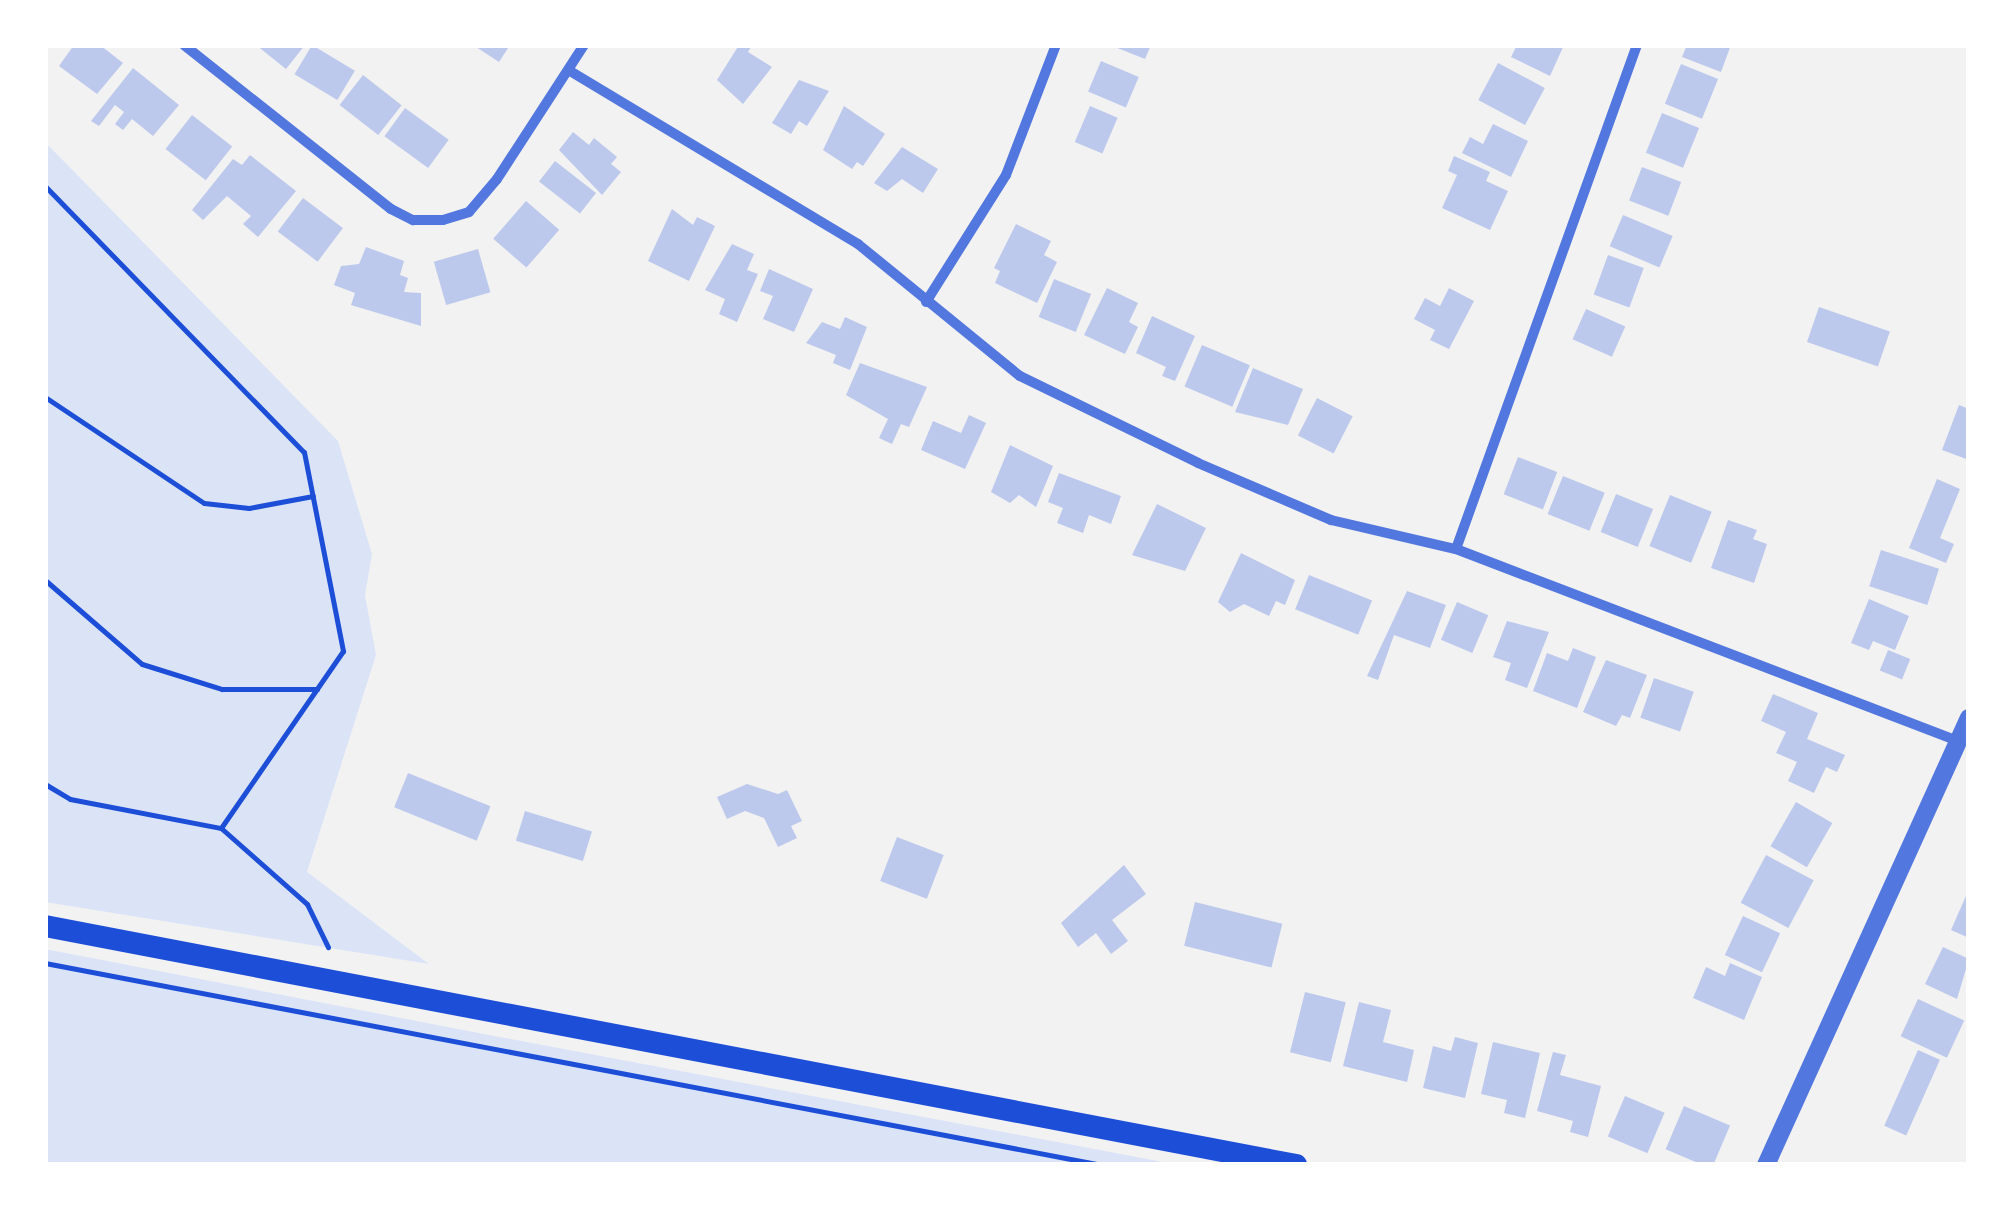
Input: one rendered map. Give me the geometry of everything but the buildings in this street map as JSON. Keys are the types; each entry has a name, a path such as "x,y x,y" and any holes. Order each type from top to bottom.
{"main road":[{"path":"45,926 1296,1165"}],"street":[{"path":"184,45 391,210 413,220 442,220 468,212 570,72 584,45"},
{"path":"926,302 1006,175 1056,45"},
{"path":"1456,549 1636,45"},
{"path":"570,72 858,244 1020,376 1198,463 1331,520 1456,549 1958,742"},
{"path":"1766,1165 1969,718"}],"path":[{"path":"45,186 304,452 343,651 221,828"},
{"path":"45,397 204,504 249,508 313,496"},
{"path":"45,580 142,664 222,689 316,689"},
{"path":"45,784 70,800 221,828 307,904 328,947"},
{"path":"45,962 1102,1165"}],"shaded area":[{"path":"45,142 338,441 372,554 365,595 376,655 307,872 429,964 45,902"},
{"path":"45,949 489,1035 1179,1165 45,1165"}]}
